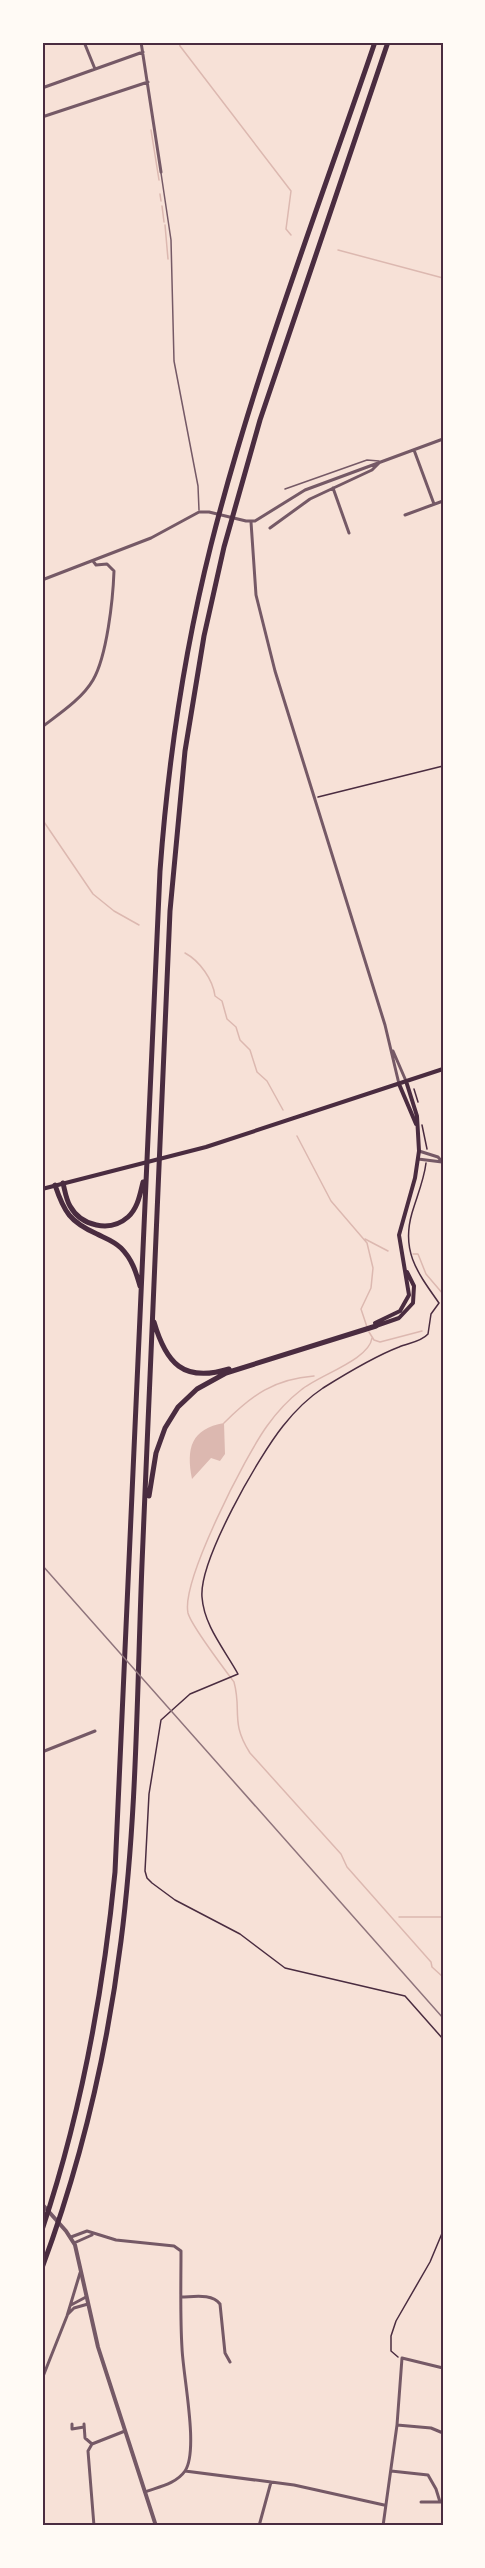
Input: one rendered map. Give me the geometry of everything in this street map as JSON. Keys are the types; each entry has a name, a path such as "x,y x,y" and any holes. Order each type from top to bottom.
{"highway":[{"path":"42,2230 80,2096 104,1973 115,1864 162,837 172,748 193,625 236,453 375,42"},
{"path":"42,2268 61,2214 91,2109 113,1996 128,1872 172,875 184,760 199,662 221,557 252,446 388,42"},
{"path":"63,1183 66,1198 76,1214 89,1223 107,1226 127,1217 135,1208 147,1172"},
{"path":"55,1185 62,1207 75,1222 122,1248 132,1263 141,1291"},
{"path":"153,1317 162,1348 168,1356 184,1369 200,1374 218,1372 376,1324"},
{"path":"144,1527 159,1441 171,1417 188,1397 207,1382 226,1373 356,1330"}],"main road":[{"path":"42,1189 237,1138 443,1069"},
{"path":"376,1324 394,1315 405,1306 409,1294 399,1235 419,1151 417,1116 406,1081"},
{"path":"399,1084 416,1125"}],"street":[{"path":"84,42 95,69"},
{"path":"141,42 161,172"},
{"path":"42,87 143,52"},
{"path":"42,117 148,82"},
{"path":"42,580 163,533 199,512 209,512 251,522 306,490 443,439"},
{"path":"414,449 434,504"},
{"path":"270,528 310,499 372,470 380,461"},
{"path":"333,488 349,533"},
{"path":"405,515 443,501"},
{"path":"251,522 256,595 285,707 392,1050 399,1084"},
{"path":"42,727 79,697 93,680 99,666 109,617 114,571 107,564 96,565 93,561"},
{"path":"392,1050 406,1081"},
{"path":"419,1151 438,1157 442,1162"},
{"path":"418,1159 442,1162"},
{"path":"42,1752 95,1731"},
{"path":"42,2205 74,2243 98,2347 156,2526"},
{"path":"71,2237 85,2231 94,2235"},
{"path":"74,2243 85,2236 94,2235 179,2248 181,2251 182,2347 191,2445 185,2471 175,2480 144,2493"},
{"path":"42,2379 67,2316 81,2269"},
{"path":"70,2306 86,2297"},
{"path":"181,2297 211,2297 218,2300 225,2353 230,2362"},
{"path":"67,2316 74,2308 88,2304"},
{"path":"383,2526 402,2358 443,2368"},
{"path":"72,2424 72,2429 84,2426 86,2438 92,2444"},
{"path":"396,2425 431,2428 443,2433"},
{"path":"94,2526 87,2458 92,2444 125,2431"},
{"path":"185,2471 271,2481 384,2505"},
{"path":"391,2471 428,2475 442,2502 421,2502"},
{"path":"259,2526 271,2481"}],"lane":[{"path":"161,172 171,240 174,361 198,486 199,512"},
{"path":"285,489 367,460 380,461"}],"path":[{"path":"314,798 443,766"},
{"path":"426,1162 412,1213 407,1246 414,1266 439,1303 431,1314 426,1337 381,1355 320,1390 284,1425 261,1457 215,1545 201,1594 208,1620 237,1675 190,1694 161,1720 148,1803 145,1871 147,1878 175,1900 240,1934 285,1968 405,1996 443,2039"},
{"path":"402,2358 394,2356 391,2351 394,2328 430,2262 443,2231"}],"shaded area":[{"path":"224,1423 225,1454 220,1461 211,1458 192,1479 190,1458 193,1442 204,1430"}],"waterway":[{"path":"179,42 291,191 286,229 291,235"},
{"path":"151,130 159,180"},
{"path":"160,194 161,201"},
{"path":"162,206 164,222"},
{"path":"165,225 168,259"},
{"path":"338,250 443,278"},
{"path":"42,819 93,894 114,911 139,925"},
{"path":"185,953 205,972 212,984 215,996 222,1001 227,1019 236,1027 240,1040 250,1050 257,1072 267,1081 283,1110"},
{"path":"297,1136 331,1201 367,1243 373,1268 371,1288 361,1309 367,1327"},
{"path":"365,1239 388,1251"},
{"path":"413,1254 418,1254 426,1274 443,1294"},
{"path":"369,1332 374,1340 380,1342 422,1331"},
{"path":"372,1338 369,1346 353,1360 309,1384 296,1394 267,1426 231,1489 204,1547 194,1574 188,1613 201,1637 234,1682 238,1725 250,1753 341,1854 347,1867 443,1977"},
{"path":"224,1423 244,1404 264,1390 287,1381 314,1376"},
{"path":"399,1917 443,1917"}],"railway":[{"path":"42,1565 443,2018"}]}
